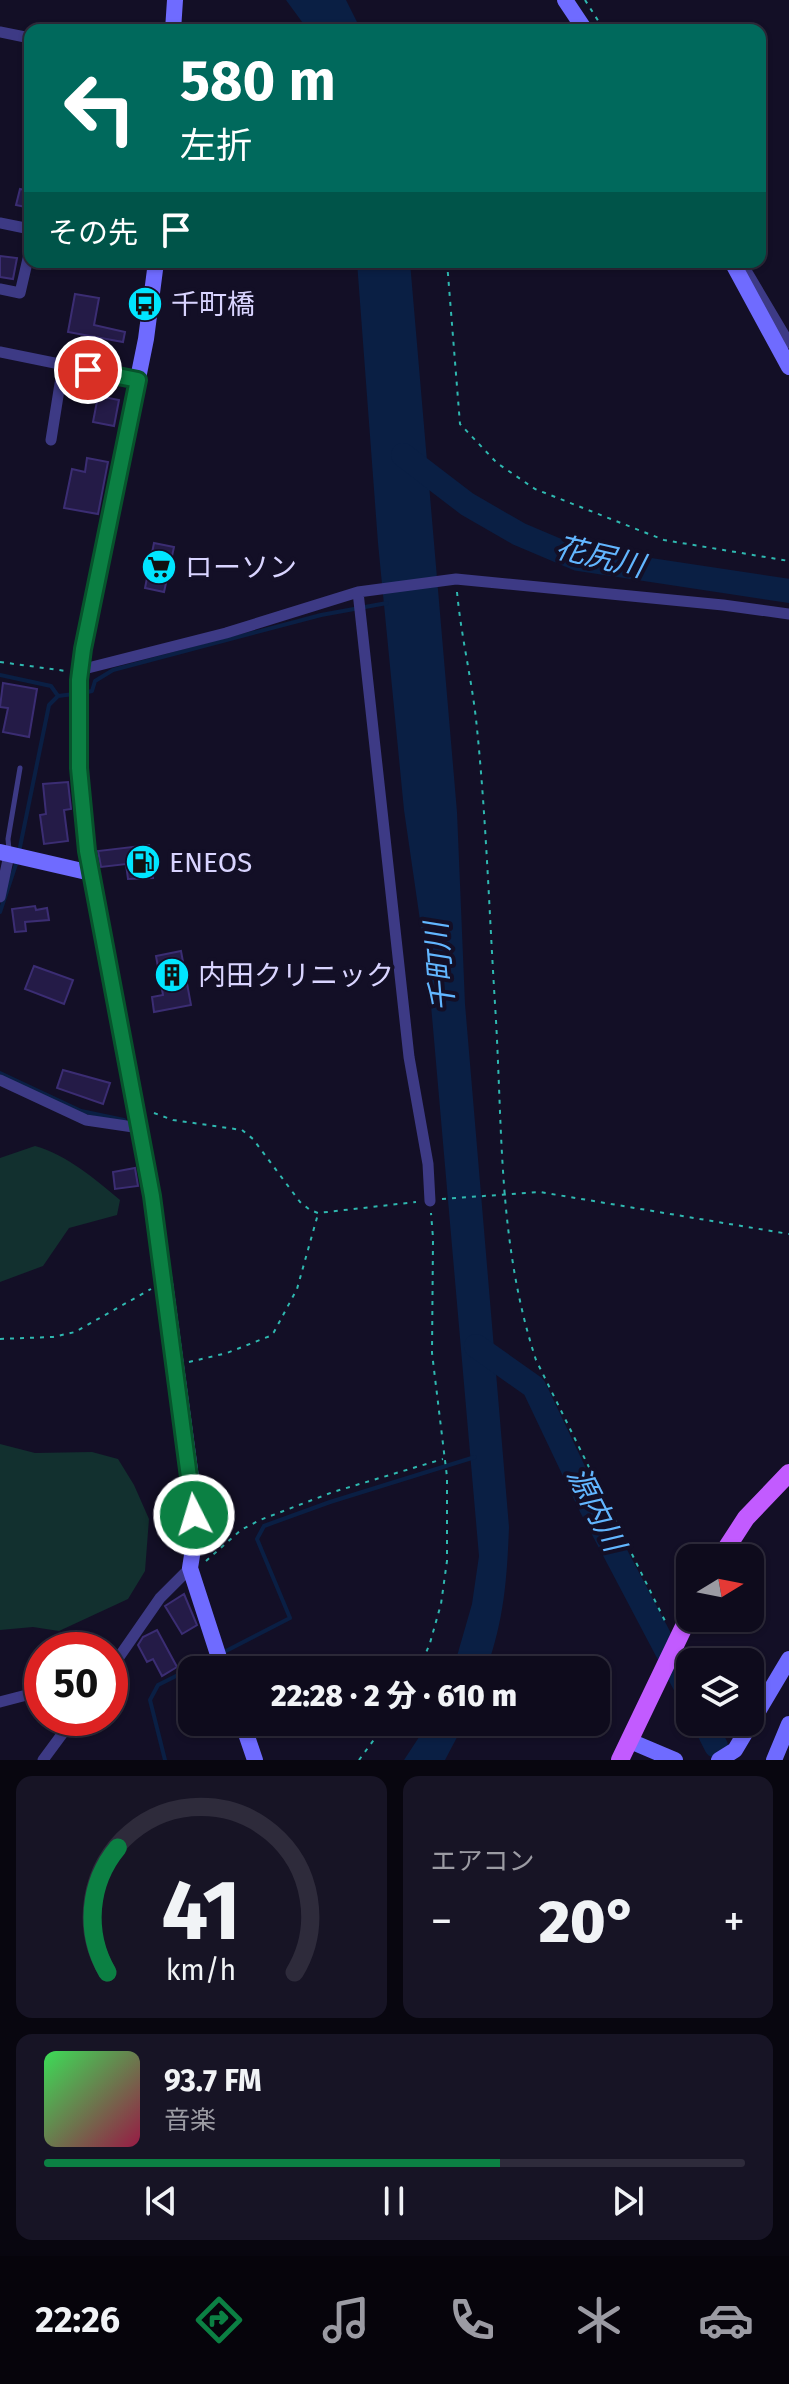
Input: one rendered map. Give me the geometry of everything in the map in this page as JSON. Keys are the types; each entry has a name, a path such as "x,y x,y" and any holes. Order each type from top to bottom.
{"main road":[{"path":"173,24 175,0"},
{"path":"565,0 581,24"},
{"path":"155,268 138,380 79,675 79,768 91,873 137,1110 165,1283 194,1515 190,1568 219,1656"},
{"path":"735,268 789,367"},
{"path":"11,855 91,873"},
{"path":"729,1544 746,1518 789,1473"},
{"path":"620,1760 681,1632"},
{"path":"719,1760 735,1750 789,1659"},
{"path":"774,1760 789,1724"},
{"path":"247,1736 255,1760"},
{"path":"630,1741 675,1760"}],"street":[{"path":"573,0 589,24"},
{"path":"0,32 24,37"},
{"path":"0,223 24,228"},
{"path":"0,289 20,293 26,268"},
{"path":"745,268 789,343"},
{"path":"0,352 138,380"},
{"path":"51,440 63,365"},
{"path":"79,675 358,592 451,579 789,614"},
{"path":"358,592 409,1057 432,1201"},
{"path":"0,897 11,855"},
{"path":"0,1080 86,1120 140,1128"},
{"path":"128,1644 160,1598 190,1568"},
{"path":"0,1702 24,1696"},
{"path":"43,1760 61,1736"}],"lane":[{"path":"11,855 8,839 20,768"}],"path":[{"path":"585,0 600,24"},
{"path":"447,268 460,424 497,463 535,489 664,540 789,561"},
{"path":"451,579 476,717 501,1095 501,1163 511,1262 536,1360 670,1631 673,1647"},
{"path":"0,662 79,675"},
{"path":"137,1110 173,1120 242,1130 253,1139 300,1202 318,1213 540,1192 789,1234"},
{"path":"425,1656 441,1604 447,1561 447,1477 432,1353 432,1201"},
{"path":"176,1364 227,1353 270,1336 297,1289 318,1213"},
{"path":"0,1339 53,1337 75,1332 104,1318 143,1292 165,1283"},
{"path":"190,1568 205,1562 241,1530 260,1520 333,1492 445,1460"},
{"path":"359,1760 377,1736"}],"green space":[{"path":"35,1146 69,1162 120,1200 117,1215 69,1228 43,1266 0,1282 0,1158"},
{"path":"0,1444 35,1453 92,1452 118,1459 149,1519 145,1571 128,1599 59,1631 33,1627 0,1630"}],"water":[{"path":"286,0 346,0 358,24 304,24"},
{"name":"千町川","path":"357,268 411,268 457,812 465,1004 509,1527 504,1600 490,1656 457,1656 472,1604 479,1556 429,982 404,810 378,543"},
{"path":"420,1736 458,1736 445,1760 404,1760"}],"building":[{"path":"20,189 24,190 24,207 16,205"},
{"path":"0,256 17,258 13,279 0,277"},
{"path":"75,294 99,298 94,325 125,332 123,342 68,332"},
{"path":"98,396 119,400 114,426 93,422"},
{"path":"87,458 108,462 98,514 64,508 72,469 85,472"},
{"name":"ローソン","path":"154,543 174,547 164,592 145,588"},
{"path":"3,683 37,689 29,737 3,732 8,708 0,707"},
{"path":"68,782 71,809 64,810 68,841 44,844 40,815 46,814 43,784"},
{"path":"149,845 153,878 128,879 126,864 101,867 98,851"},
{"path":"35,906 36,910 47,908 49,920 25,922 26,931 15,932 12,909"},
{"name":"内田クリニック","path":"181,951 191,1005 154,1012 152,997 163,995 156,956"},
{"path":"34,966 73,980 64,1004 25,989"},
{"path":"63,1070 110,1083 103,1104 57,1088"},
{"path":"135,1168 138,1186 115,1189 113,1172"},
{"path":"184,1594 197,1625 182,1634 165,1606"},
{"path":"157,1630 177,1667 162,1676 153,1659 147,1662 138,1645 143,1637"}],"waterway":[{"name":"花尻川","path":"403,455 467,504 519,534 578,559 789,591"},
{"path":"83,693 92,691 95,681 113,670 321,615 387,603"},
{"path":"0,675 51,686 58,696"},
{"path":"19,852 49,705 58,696 74,694"},
{"path":"0,912 17,861"},
{"path":"0,1073 81,1111 124,1120"},
{"name":"源内川","path":"476,1346 534,1387 591,1507 676,1668"},
{"path":"222,1653 290,1618 257,1539 264,1526 475,1457"},
{"path":"165,1760 150,1700 158,1685 178,1675"},
{"name":"源内川","path":"711,1736 716,1746"}],"place":[{"name":"千町橋","path":"145,304"},
{"name":"ローソン","path":"159,567"},
{"name":"ENEOS","path":"143,862"},
{"name":"内田クリニック","path":"172,975"}],"route":[{"path":"88,370 138,380 83,649 79,680 79,768 87,851 152,1196 180,1390 194,1515"}]}
